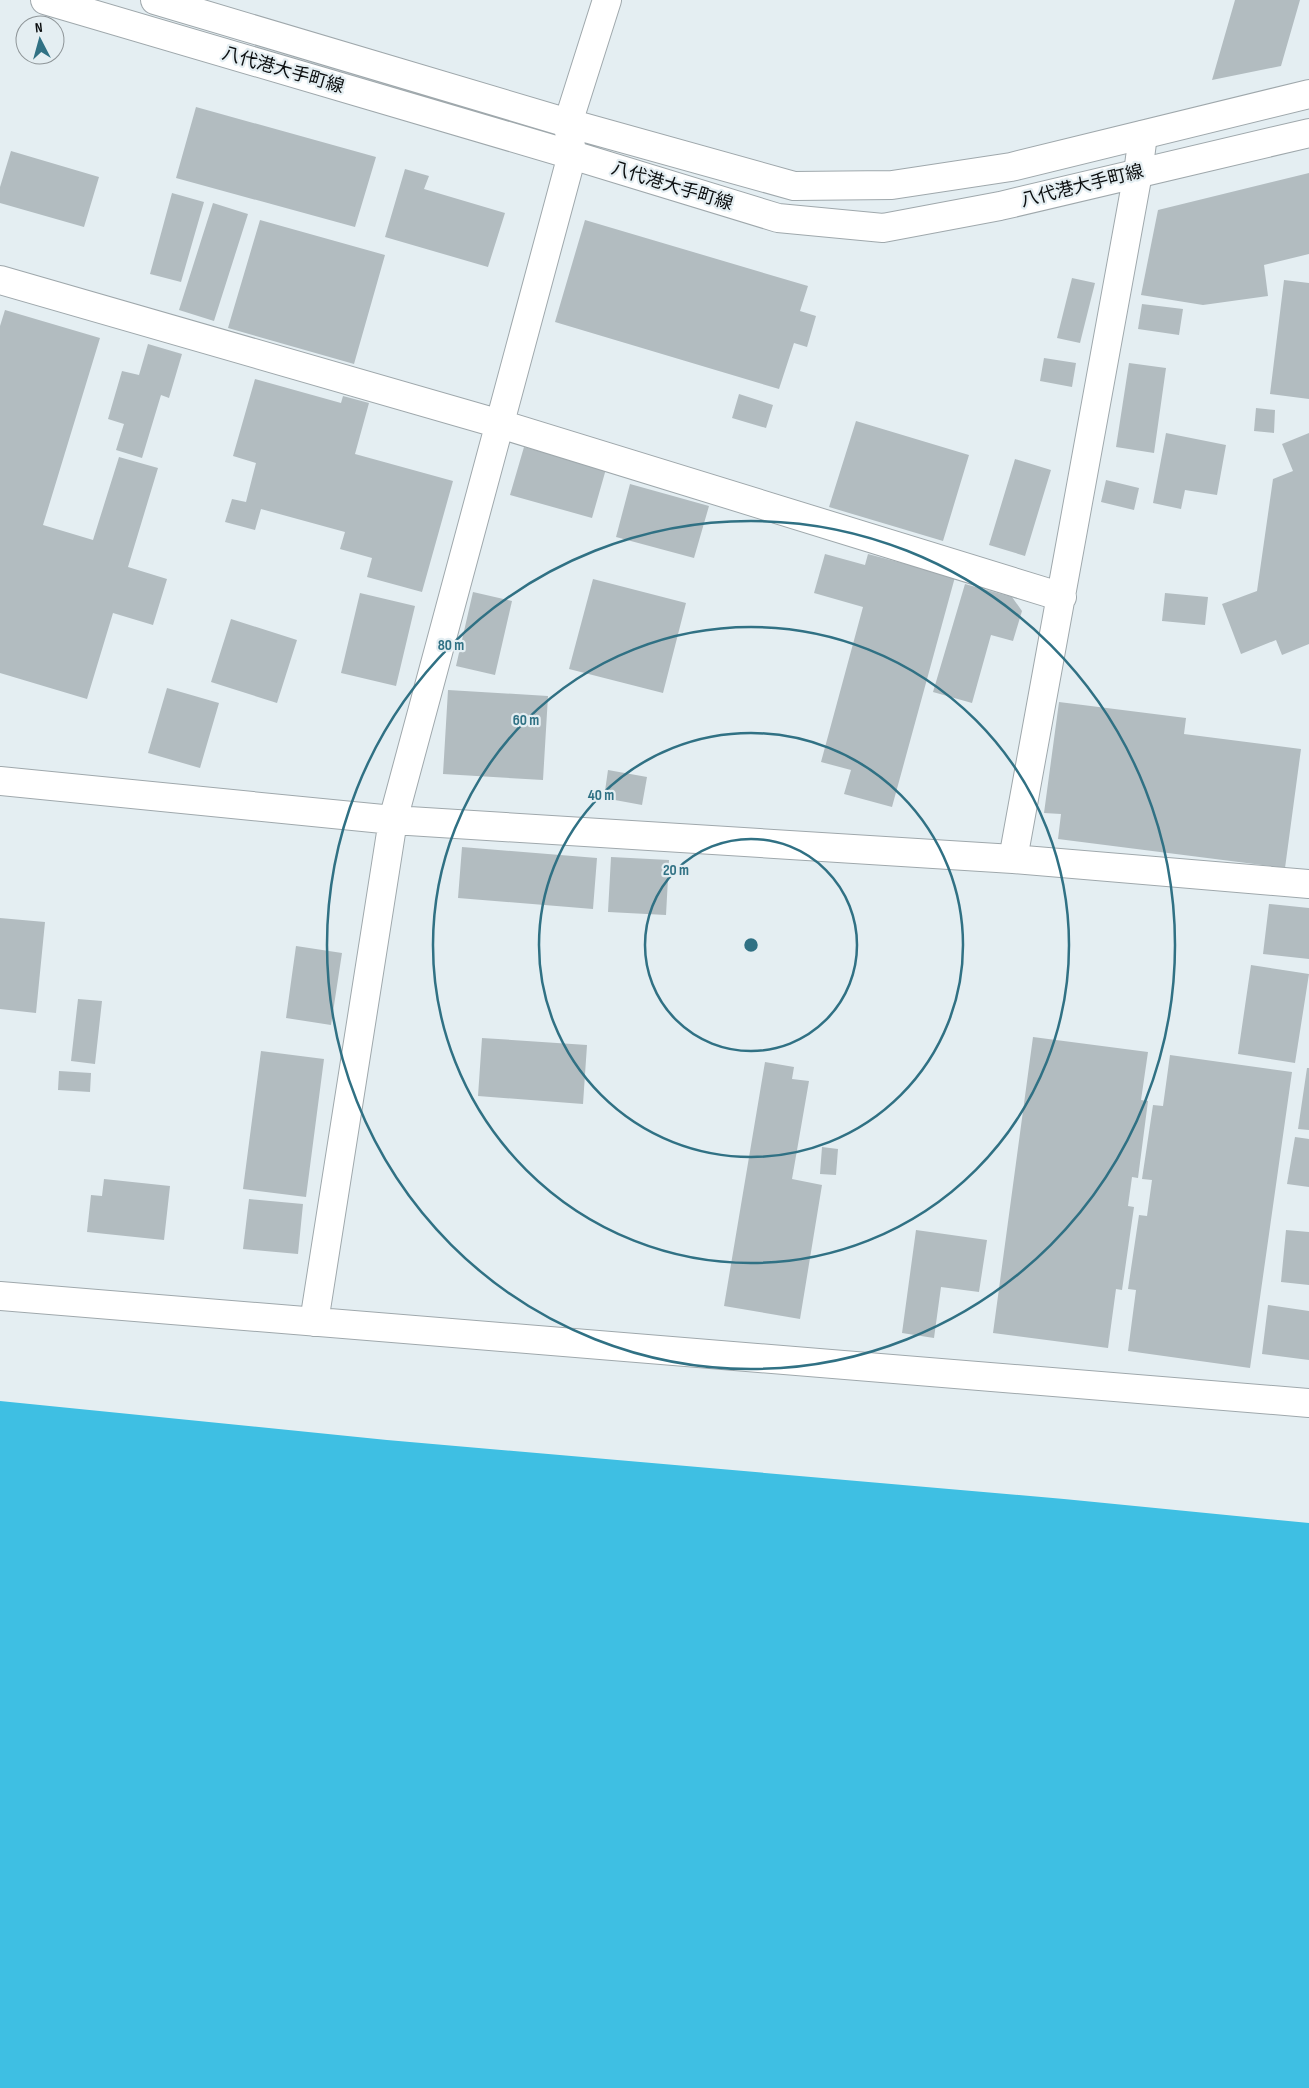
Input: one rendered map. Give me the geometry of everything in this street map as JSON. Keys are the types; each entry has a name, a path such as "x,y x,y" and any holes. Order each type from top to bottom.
{"street":[{"name":"八代港大手町線","path":"45,0 572,155 778,218 883,228 1000,206 1309,132"},
{"name":"八代港大手町線","path":"155,0 568,123 794,186 892,184 1011,167 1309,94"},
{"path":"314,1322 393,820 572,155 568,123 607,0"},
{"path":"1013,859 1062,597 1138,173 1143,134"},
{"path":"0,280 500,424 1062,597"},
{"path":"0,781 393,820 1013,859 1309,884"},
{"path":"0,1296 1309,1403"}],"water":[{"path":"0,1401 387,1440 1064,1499 1309,1523 1309,2088 0,2088"}],"building":[{"path":"1235,0 1300,0 1281,66 1212,80"},
{"path":"196,107 376,157 355,227 176,178"},
{"path":"11,151 99,177 84,227 0,203 0,187"},
{"path":"405,169 429,176 424,189 505,213 488,267 385,237"},
{"path":"1309,173 1309,254 1264,265 1268,296 1203,305 1141,295 1158,210"},
{"path":"172,193 204,202 181,282 150,274"},
{"path":"213,203 248,214 214,321 179,310"},
{"path":"260,220 385,255 354,364 228,328"},
{"path":"585,220 808,286 800,311 816,316 807,347 794,343 779,389 555,322"},
{"path":"1072,278 1095,283 1080,343 1057,338"},
{"path":"1284,280 1309,283 1309,399 1270,394"},
{"path":"1142,304 1183,309 1179,335 1138,329"},
{"path":"5,310 100,338 43,525 93,540 119,457 158,468 128,567 167,579 153,625 113,613 87,699 0,673 0,326"},
{"path":"148,344 182,354 169,398 161,395 142,458 116,450 124,424 108,419 122,371 139,375"},
{"path":"1044,358 1076,363 1072,387 1040,381"},
{"path":"1129,363 1166,368 1154,453 1116,447"},
{"path":"255,379 341,403 343,396 369,403 355,454 453,481 422,592 367,577 372,558 340,549 345,532 261,509 255,530 225,522 232,499 246,502 256,463 233,456"},
{"path":"739,394 773,405 766,428 732,418"},
{"path":"1256,408 1275,410 1274,433 1254,431"},
{"path":"856,421 969,455 943,541 829,507"},
{"path":"1166,433 1226,445 1217,495 1185,490 1181,509 1153,503"},
{"path":"1309,433 1309,644 1282,655 1276,640 1241,654 1222,604 1257,591 1273,479 1293,471 1282,444"},
{"path":"524,447 606,469 592,518 510,495"},
{"path":"1015,459 1051,470 1025,556 989,545"},
{"path":"1106,480 1139,488 1134,510 1101,502"},
{"path":"630,484 709,506 694,558 616,537"},
{"path":"825,554 865,565 868,554 955,577 892,807 844,794 851,770 821,762 863,607 814,593"},
{"path":"593,579 686,603 663,693 569,669"},
{"path":"965,584 1012,597 1022,611 1013,641 991,635 972,703 933,692"},
{"path":"473,592 512,601 495,675 456,666"},
{"path":"360,593 415,606 396,686 341,673"},
{"path":"1165,593 1208,597 1205,625 1162,621"},
{"path":"231,619 297,640 277,703 211,682"},
{"path":"167,688 219,703 200,768 148,753"},
{"path":"448,690 548,696 543,780 443,774"},
{"path":"1059,702 1186,718 1184,734 1301,749 1285,868 1058,839 1061,814 1044,813"},
{"path":"608,770 647,777 642,805 604,798"},
{"path":"462,847 597,858 593,909 458,898"},
{"path":"611,857 669,860 666,915 608,912"},
{"path":"1269,904 1309,908 1309,959 1263,954"},
{"path":"0,918 45,922 36,1013 0,1009"},
{"path":"296,946 342,953 331,1025 286,1018"},
{"path":"1251,965 1309,974 1295,1063 1238,1054"},
{"path":"78,999 102,1001 95,1064 71,1061"},
{"path":"1033,1037 1148,1052 1141,1100 1148,1101 1138,1178 1132,1177 1128,1206 1134,1207 1122,1290 1116,1289 1108,1348 993,1333"},
{"path":"482,1038 587,1045 583,1104 478,1096"},
{"path":"261,1051 324,1059 306,1197 243,1189"},
{"path":"1170,1055 1292,1072 1250,1368 1128,1351 1136,1290 1128,1289 1139,1215 1147,1216 1152,1180 1142,1179 1153,1105 1163,1106"},
{"path":"765,1062 794,1067 792,1079 809,1081 792,1179 822,1185 800,1319 724,1306"},
{"path":"1307,1068 1309,1068 1309,1130 1298,1129"},
{"path":"59,1071 91,1073 90,1092 58,1090"},
{"path":"1295,1137 1309,1139 1309,1187 1287,1184"},
{"path":"822,1147 838,1149 836,1175 820,1174"},
{"path":"104,1179 170,1186 164,1240 87,1232 91,1195 102,1196"},
{"path":"249,1199 303,1204 298,1254 243,1249"},
{"path":"916,1230 987,1240 979,1292 941,1287 934,1338 902,1333"},
{"path":"1286,1230 1309,1232 1309,1285 1281,1282"},
{"path":"1268,1305 1309,1311 1309,1360 1262,1354"}]}
